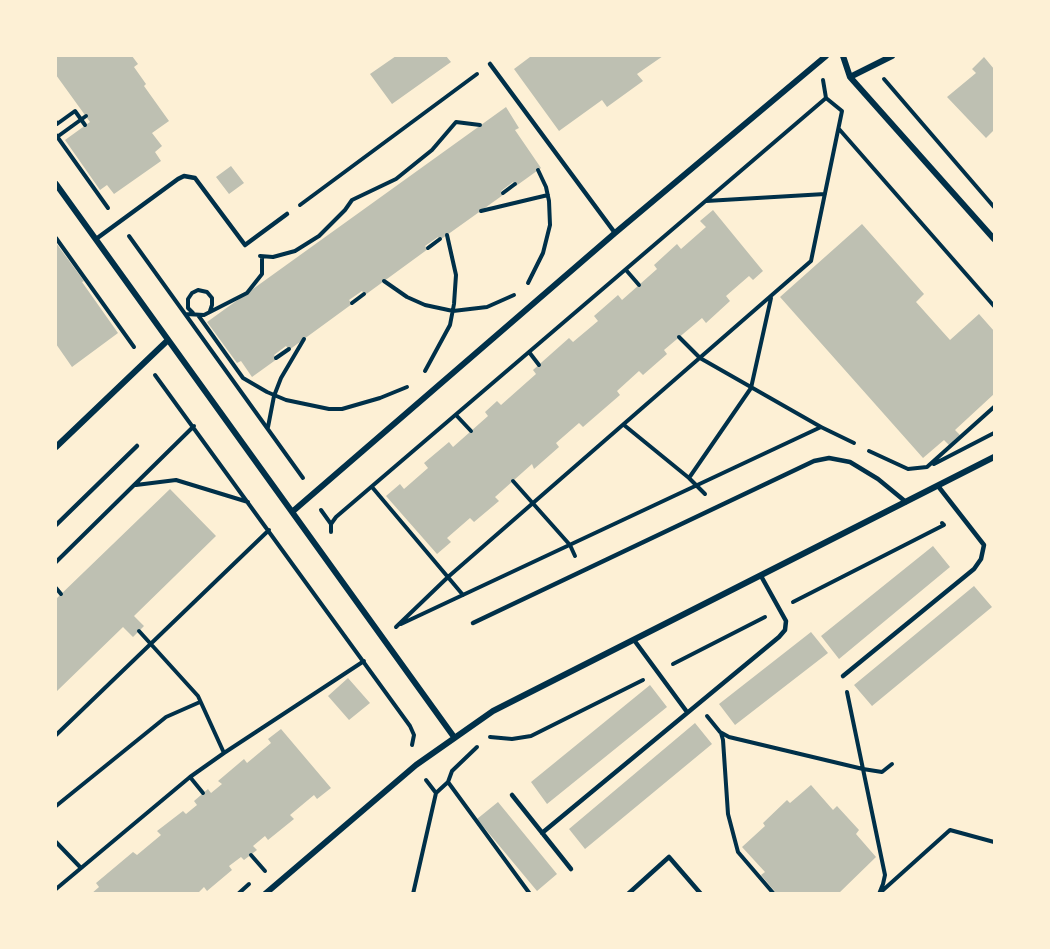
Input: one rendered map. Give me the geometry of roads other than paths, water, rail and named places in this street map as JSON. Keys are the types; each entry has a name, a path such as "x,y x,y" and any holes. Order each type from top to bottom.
{"street":[{"path":"292,512 615,233 826,56"},
{"path":"843,56 850,77 994,239"},
{"path":"850,77 892,56"},
{"path":"56,183 454,737"},
{"path":"56,447 168,340"},
{"path":"265,894 416,765 494,711 994,457"}],"lane":[{"path":"490,64 615,233"},
{"path":"96,239 178,179 190,176 201,185 245,245 288,214"},
{"path":"56,525 137,446"},
{"path":"473,623 814,461 829,458 850,462 878,479 906,502"},
{"path":"843,676 974,569 981,559 984,545 938,486"},
{"path":"542,832 785,630 786,621 761,576"},
{"path":"634,640 687,712"},
{"path":"512,795 571,869"},
{"path":"628,894 669,857 701,894"}]}
